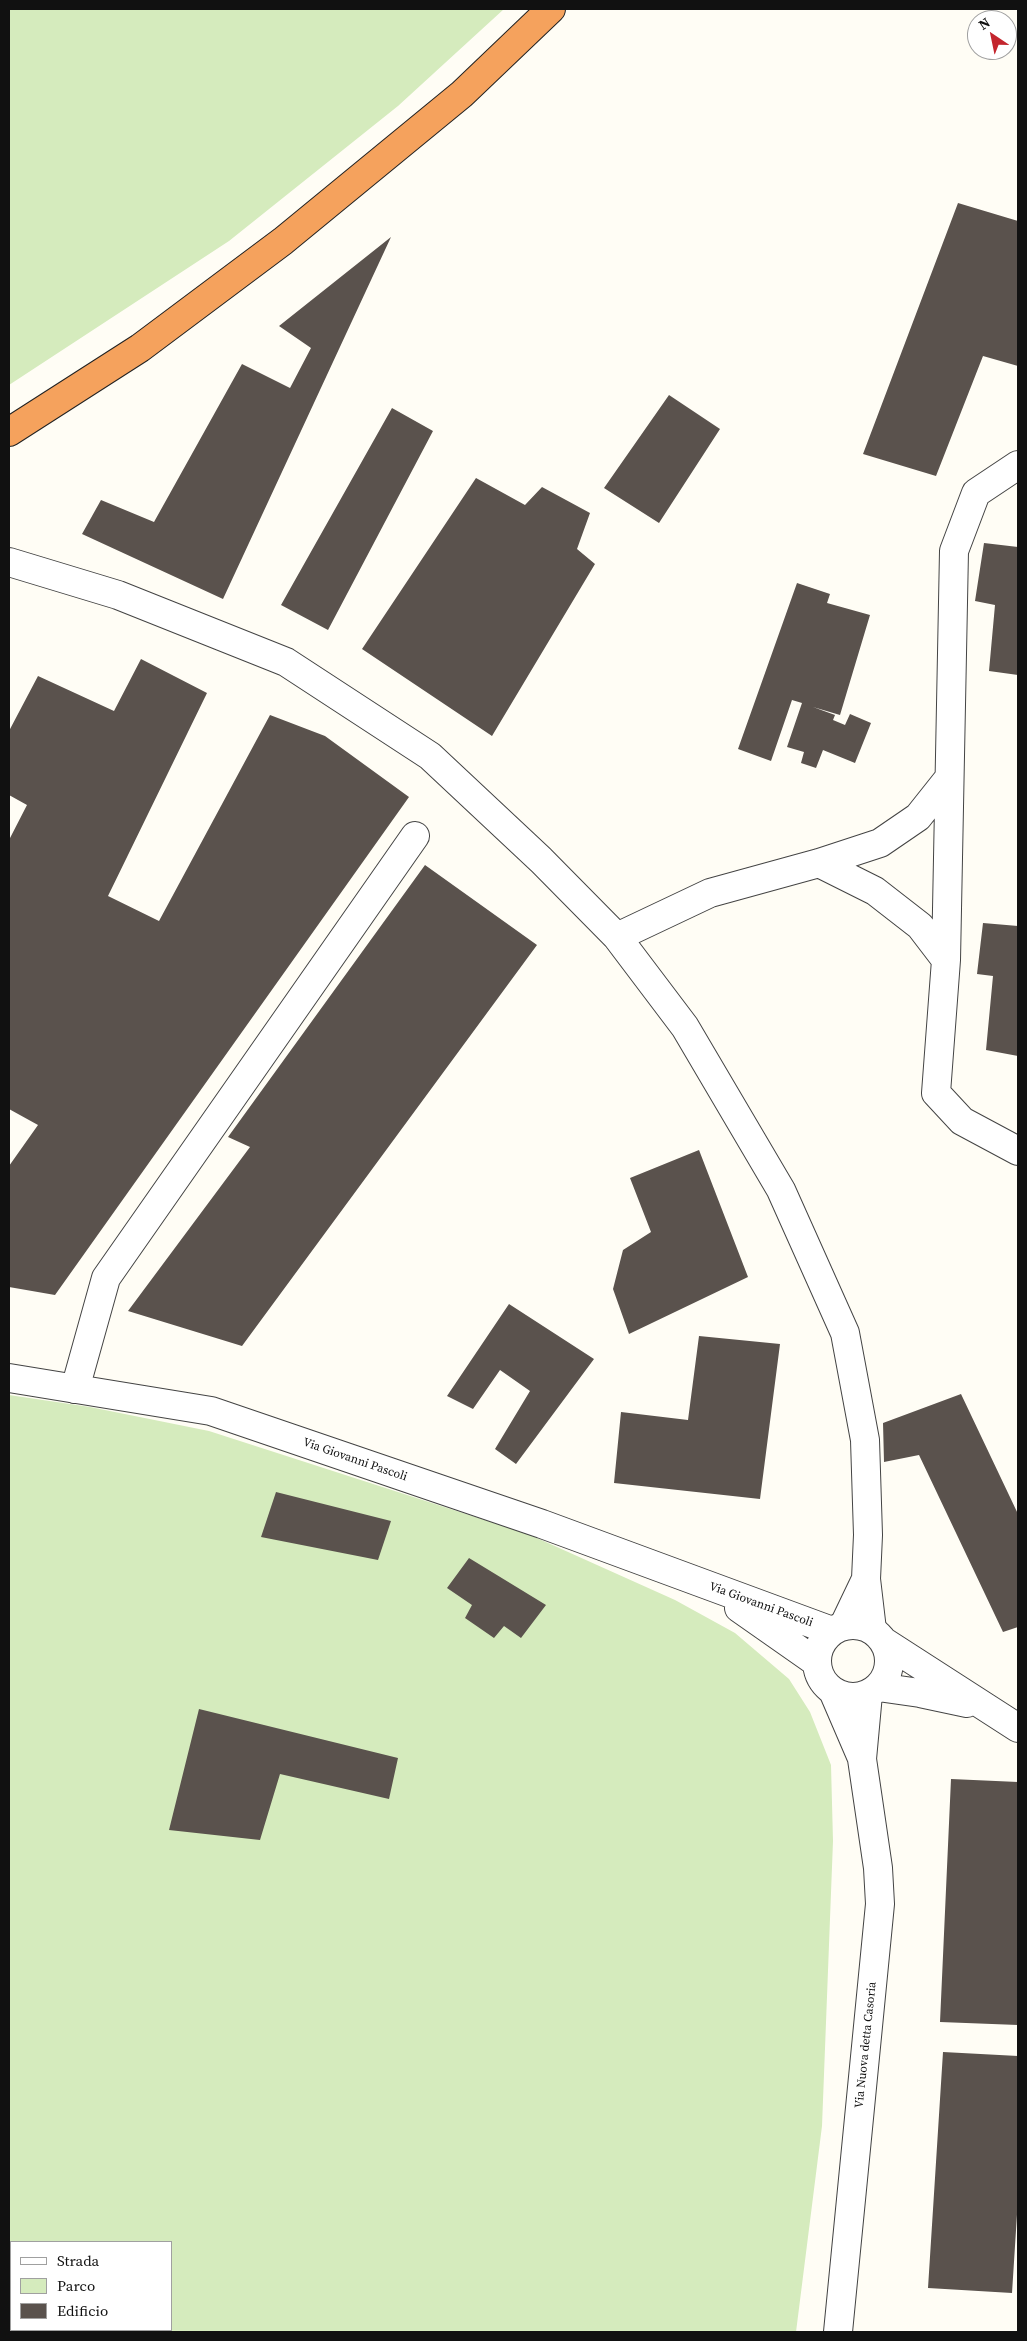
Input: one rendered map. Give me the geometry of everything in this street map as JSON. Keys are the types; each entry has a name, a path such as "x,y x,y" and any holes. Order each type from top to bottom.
{"highway":[{"path":"9,432 140,348 283,241 462,94 551,9"}],"street":[{"path":"1018,465 976,493 954,551 946,960 936,1093 962,1121 1018,1151"},
{"path":"9,562 118,595 286,662 430,756 542,860 617,936 685,1027 781,1190 845,1333 865,1440 868,1535 866,1579 878,1635 889,1656 888,1670 873,1690 860,1697 846,1696 833,1691 820,1677 816,1662 819,1647 838,1628 866,1579"},
{"path":"617,936 710,893 819,863 880,843 918,817 949,778"},
{"path":"75,1389 106,1278 415,836"},
{"path":"819,863 875,891 920,926 946,960"},
{"name":"Via Giovanni Pascoli","path":"9,1378 211,1411 542,1524 691,1579 838,1628"},
{"name":"Via Giovanni Pascoli","path":"691,1579 742,1610 816,1662"},
{"path":"838,1628 857,1625 878,1635 985,1708 1018,1728"},
{"path":"873,1690 920,1693 985,1708"},
{"name":"Via Nuova detta Casoria","path":"862,1759 873,1690"},
{"name":"Via Nuova detta Casoria","path":"833,1691 862,1759 878,1868 880,1904 838,2332"}],"green space":[{"path":"9,9 504,9 398,106 229,241 9,385"},
{"path":"9,1395 90,1407 209,1431 528,1534 675,1600 735,1633 789,1679 810,1712 831,1765 833,1841 822,2126 796,2332 9,2332"}],"building":[{"path":"958,203 1018,221 1018,366 983,356 936,476 863,454"},
{"path":"391,237 223,599 82,534 101,500 154,522 242,364 290,388 311,348 279,326"},
{"path":"669,395 720,429 659,523 604,488"},
{"path":"392,408 433,431 328,630 281,605"},
{"path":"476,478 525,505 542,487 590,513 577,549 595,564 492,736 362,649"},
{"path":"984,543 1018,547 1018,675 989,671 995,605 975,601"},
{"path":"797,583 830,594 827,603 870,615 840,715 813,707 835,715 833,720 845,725 850,714 871,723 855,763 823,750 816,768 801,763 804,752 787,747 802,703 792,700 771,761 738,749"},
{"path":"141,659 207,693 108,896 159,921 270,715 325,736 409,797 55,1295 9,1287 9,1166 38,1125 9,1109 9,840 27,805 9,795 9,731 38,676 114,711"},
{"path":"425,865 537,945 242,1346 128,1311 250,1147 228,1137"},
{"path":"983,923 1018,926 1018,1056 986,1050 993,976 977,974"},
{"path":"699,1150 748,1277 629,1334 613,1289 623,1250 651,1232 630,1178"},
{"path":"509,1304 594,1359 516,1464 495,1449 530,1391 500,1370 473,1409 447,1396"},
{"path":"699,1336 780,1344 760,1499 614,1483 621,1412 688,1420"},
{"path":"961,1394 1018,1514 1018,1627 1003,1632 919,1455 884,1462 883,1423"},
{"path":"276,1492 391,1521 378,1560 261,1537"},
{"path":"469,1558 546,1605 521,1638 504,1626 494,1638 465,1618 472,1605 447,1588"},
{"path":"199,1709 398,1758 389,1799 280,1774 260,1840 169,1830"},
{"path":"951,1779 1018,1782 1018,2025 940,2022"},
{"path":"943,2052 1018,2056 1018,2199 1012,2293 928,2288"}]}
